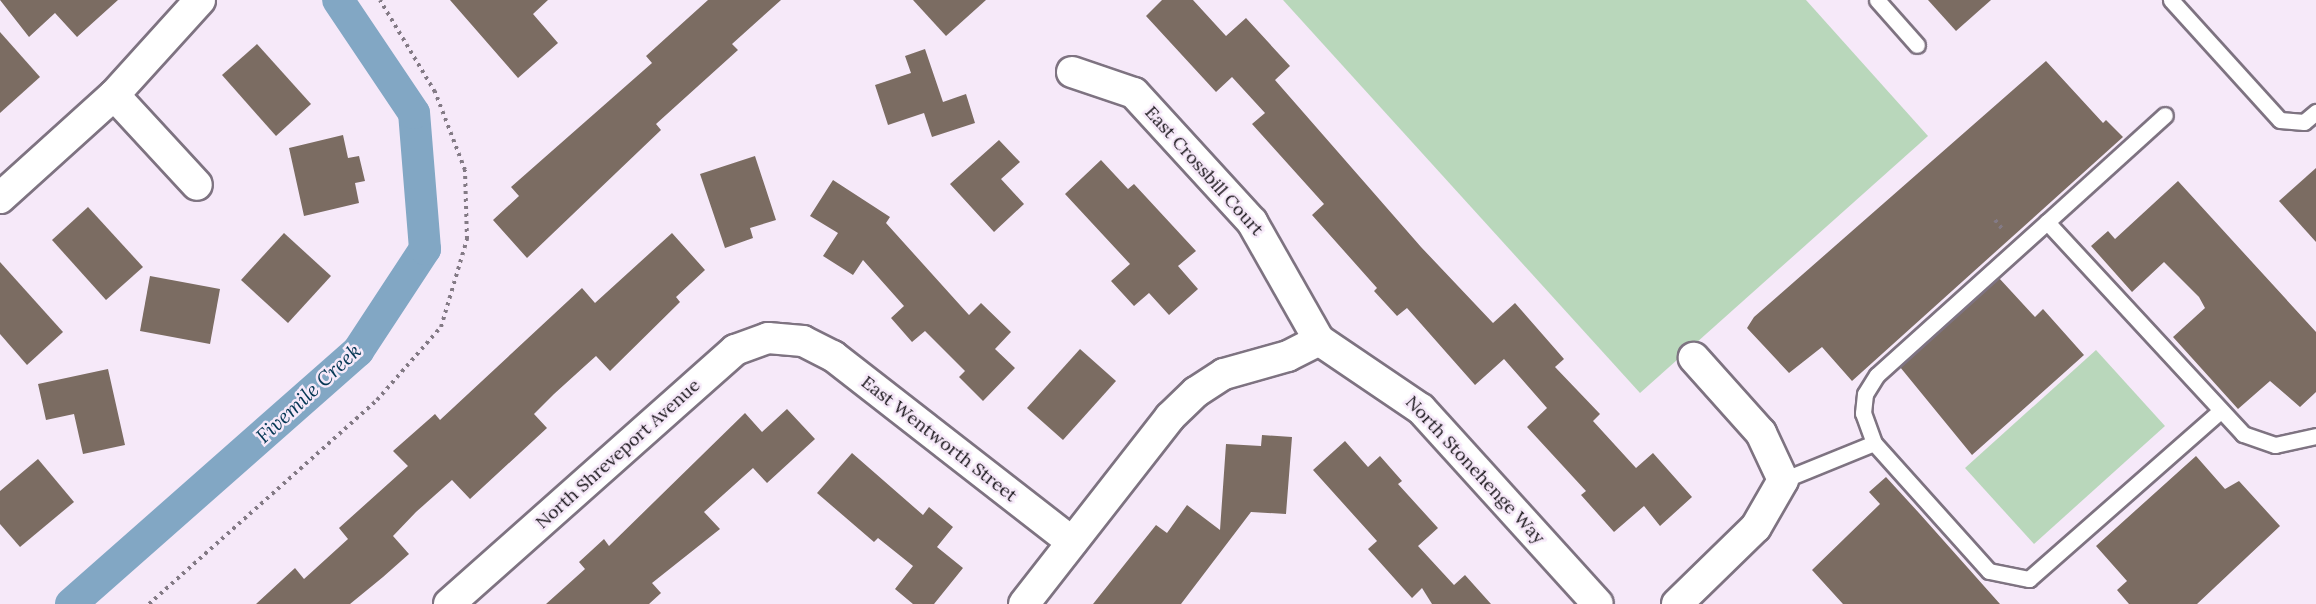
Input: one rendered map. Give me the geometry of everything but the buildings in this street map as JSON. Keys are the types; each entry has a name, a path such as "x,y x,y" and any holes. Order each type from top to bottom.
{"street":[{"path":"0,198 114,95 200,0"},
{"name":"East Crossbill Court","path":"1072,72 1134,93 1259,231 1319,340"},
{"path":"114,95 197,185"},
{"name":"North Shreveport Avenue","path":"449,604 735,350 768,338 802,340"},
{"name":"East Wentworth Street","path":"802,340 833,356 1072,542"},
{"path":"1024,604 1196,392 1224,374 1288,357 1319,340"},
{"name":"North Stonehenge Way","path":"1319,340 1421,409 1598,604"},
{"path":"1677,604 1756,526 1783,480 1761,433 1694,358"}],"lane":[{"path":"1877,0 1917,45"},
{"path":"2171,0 2280,120 2304,122 2316,112"},
{"path":"2165,115 1877,375 1865,394 1863,413 1874,443 1989,571 2029,579 2218,413"},
{"path":"2047,222 2218,413 2243,434 2275,445 2316,436"},
{"path":"1783,480 1874,443"}],"path":[{"path":"149,604 377,400 441,327 467,239 465,170 435,92 380,0"}],"green space":[{"path":"1283,0 1806,0 1928,136 1640,393"},
{"path":"2096,350 2165,426 2034,544 1965,468"}],"waterway":[{"name":"Fivemile Creek","path":"71,604 358,351 425,249 414,113 338,0"}]}
